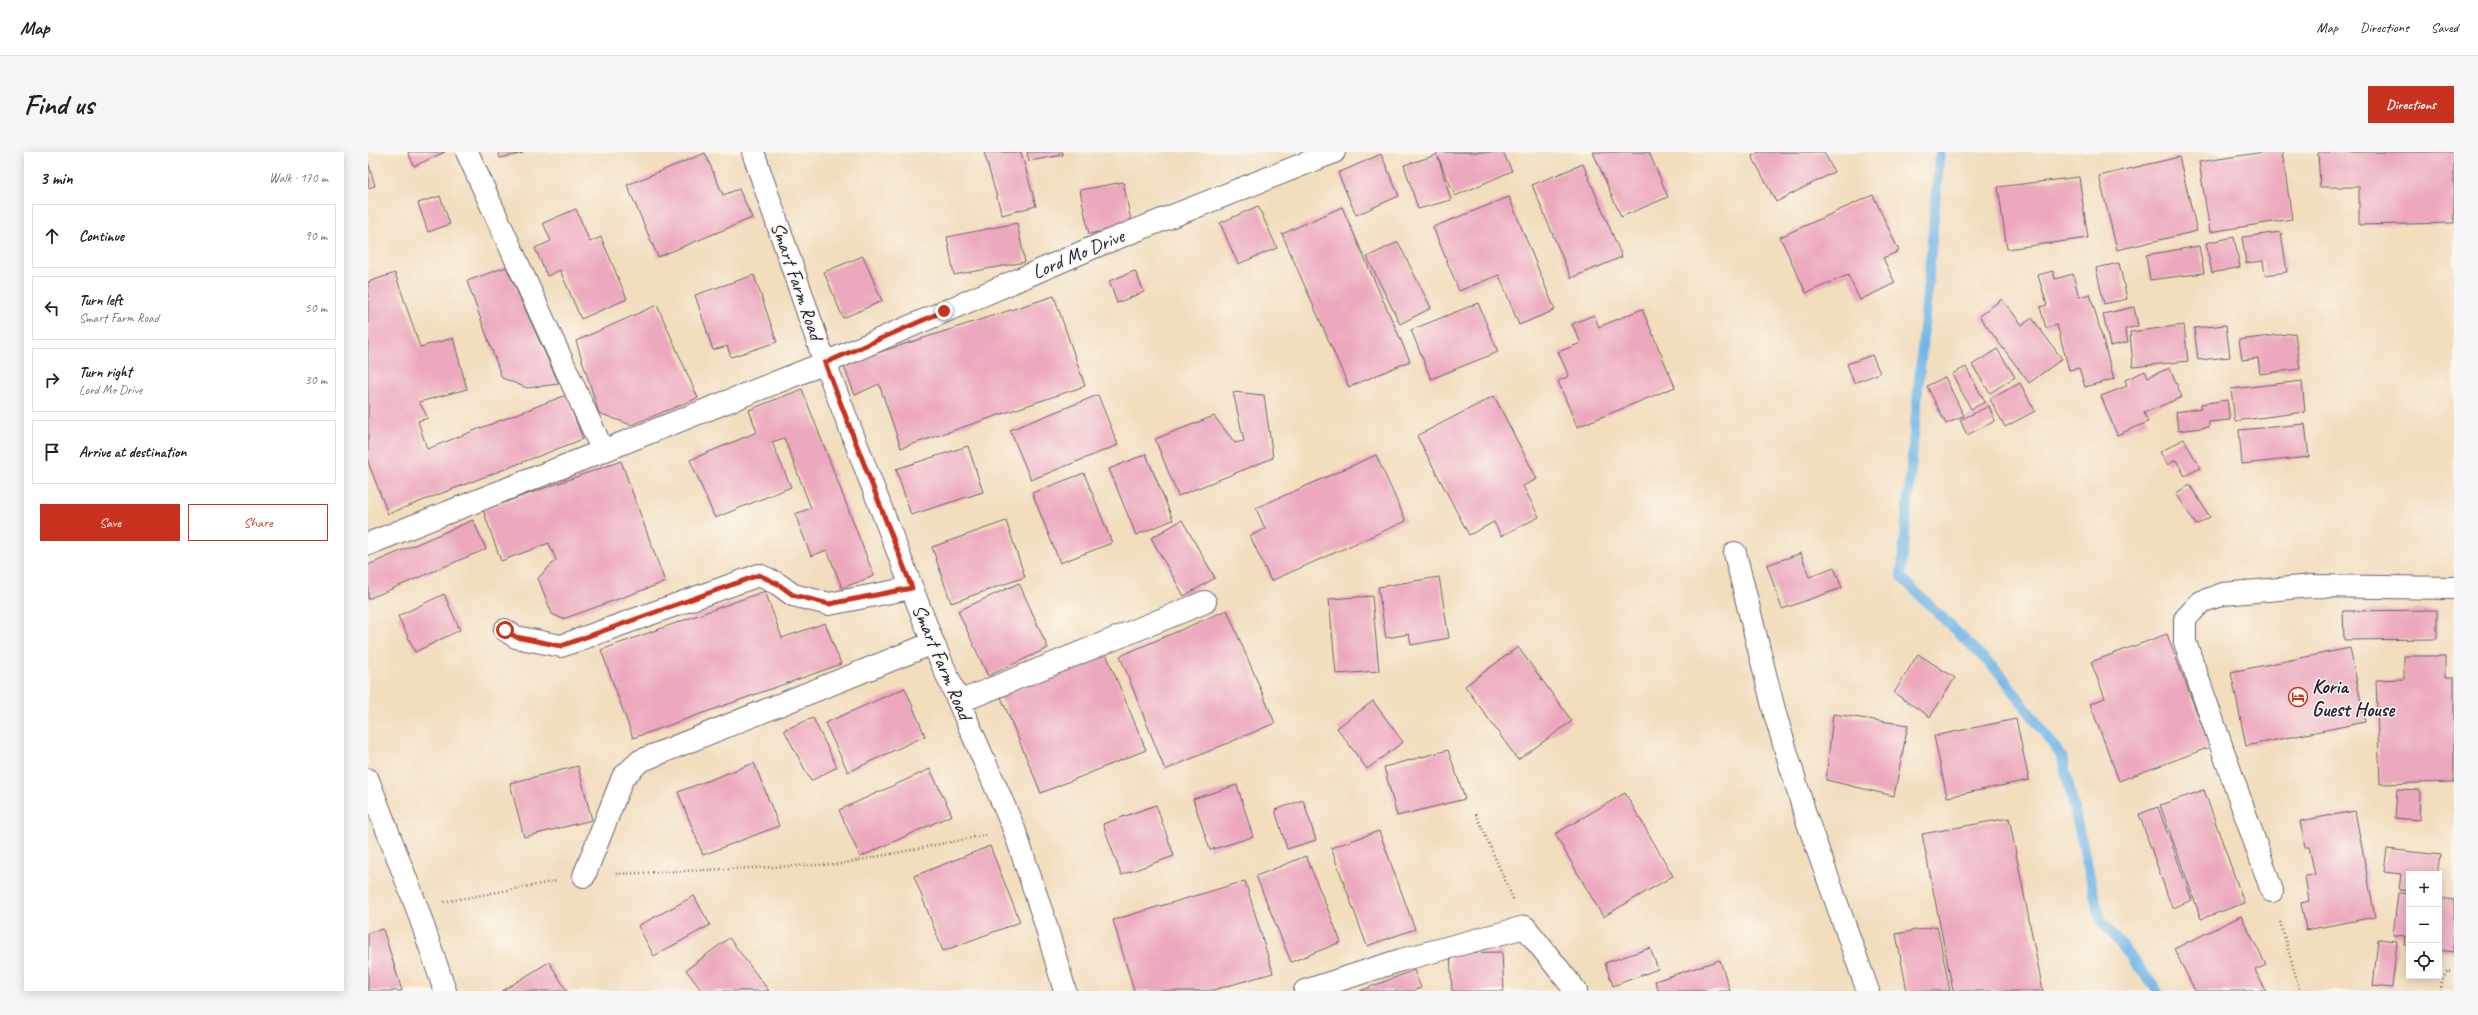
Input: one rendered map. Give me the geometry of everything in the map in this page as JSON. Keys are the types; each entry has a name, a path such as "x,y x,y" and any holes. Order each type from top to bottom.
{"street":[{"path":"468,152 603,451"},
{"name":"Smart Farm Road","path":"753,152 825,363 933,643 1014,829 1044,919 1065,991"},
{"name":"Lord Mo Drive","path":"368,544 825,363 1099,245 1334,152"},
{"path":"1735,553 1775,714 1806,817 1868,991"},
{"path":"505,630 516,637 561,646 759,575 778,584 793,595 829,604 912,588"},
{"path":"2272,891 2184,642 2186,619 2201,602 2223,594 2312,586 2454,588"},
{"path":"959,702 1205,602"},
{"path":"584,876 623,777 640,761 933,643"},
{"path":"368,780 417,908 445,991"},
{"path":"1305,991 1401,960 1525,927 1576,991"}],"path":[{"path":"1476,814 1525,927"},
{"path":"417,908 472,896 584,876 840,864 1014,829"},
{"path":"2272,891 2300,991"},
{"path":"2440,991 2441,981 2446,972 2454,971"}],"building":[{"path":"408,152 445,152 414,166"},
{"path":"498,152 523,152 523,153 500,158"},
{"path":"984,152 1021,152 1036,206 1002,215"},
{"path":"1027,152 1063,152 1063,155 1029,161"},
{"path":"1436,152 1503,152 1512,171 1455,196 1438,157 1451,200 1418,209 1404,165 1437,155"},
{"path":"1593,152 1649,152 1668,197 1621,217"},
{"path":"1760,152 1824,152 1834,172 1776,202 1752,156"},
{"path":"2264,152 2282,152 2292,219 2210,232 2199,162"},
{"path":"2318,152 2454,152 2454,223 2359,225 2359,187 2320,187"},
{"path":"705,153 723,195 739,189 752,218 658,257 627,185"},
{"path":"1381,154 1399,196 1356,215 1338,173"},
{"path":"2179,157 2197,231 2117,250 2099,176"},
{"path":"368,162 375,186 368,188"},
{"path":"1583,164 1622,257 1571,278 1532,185"},
{"path":"2079,177 2088,238 2007,249 1998,187"},
{"path":"1123,182 1132,225 1089,234 1080,190"},
{"path":"1873,195 1899,251 1883,258 1895,283 1860,300 1848,275 1806,293 1780,237"},
{"path":"440,196 450,224 428,232 418,203"},
{"path":"1509,197 1555,310 1519,325 1499,275 1459,291 1433,227"},
{"path":"1258,206 1277,248 1238,264 1220,223"},
{"path":"1342,207 1410,361 1349,387 1282,234"},
{"path":"576,209 590,242 601,237 627,299 581,319 560,270 547,276 535,248 551,241 543,223"},
{"path":"1017,223 1025,262 954,275 947,237"},
{"path":"2281,232 2287,272 2265,275 2263,261 2246,263 2242,237"},
{"path":"2234,237 2240,267 2212,273 2206,243"},
{"path":"1398,242 1431,308 1400,324 1367,257"},
{"path":"2199,246 2204,273 2150,280 2146,255"},
{"path":"863,256 882,301 843,318 824,272"},
{"path":"2119,263 2127,299 2104,304 2096,268"},
{"path":"506,267 559,384 527,388 502,378 467,281"},
{"path":"1135,271 1144,292 1117,303 1109,281"},
{"path":"2053,271 2055,279 2073,274 2079,297 2090,294 2114,379 2085,387 2079,368 2069,370 2057,325 2046,328 2040,307 2047,305 2038,275"},
{"path":"395,273 420,347 453,338 467,389 419,402 428,418 418,421 427,449 566,395 583,439 388,514 368,462 368,282"},
{"path":"754,275 777,342 731,357 727,346 713,350 695,295"},
{"path":"1054,296 1085,386 901,448 879,384 855,395 843,364"},
{"path":"2002,299 2022,325 2032,318 2062,359 2029,383 1979,316"},
{"path":"1478,303 1498,352 1431,379 1411,330"},
{"path":"657,305 698,398 631,425 599,413 576,341"},
{"path":"2134,307 2138,326 2125,329 2128,342 2110,346 2103,314"},
{"path":"1642,309 1675,387 1577,427 1558,381 1569,376 1558,352 1581,343 1572,324 1594,315 1599,327"},
{"path":"2184,325 2188,361 2133,367 2130,332"},
{"path":"2226,325 2230,357 2198,360 2194,328"},
{"path":"2295,333 2300,369 2260,374 2258,358 2242,360 2239,340"},
{"path":"1997,349 2015,377 1990,393 1972,365"},
{"path":"1872,355 1880,373 1854,383 1847,364"},
{"path":"1966,367 1985,402 1971,409 1952,374"},
{"path":"2170,368 2182,397 2144,413 2148,422 2117,435 2101,396 2127,386 2125,380 2145,371 2148,377"},
{"path":"1945,377 1964,416 1946,424 1927,386"},
{"path":"2302,381 2305,412 2235,421 2231,389"},
{"path":"2020,383 2035,411 2005,427 1990,399"},
{"path":"802,389 874,576 842,588 827,550 811,556 795,514 811,508 784,438 772,442 791,487 715,518 690,460 757,432 749,410"},
{"path":"1233,392 1264,395 1273,458 1178,496 1155,439 1214,416 1235,443 1244,441"},
{"path":"1098,395 1118,445 1031,480 1010,430"},
{"path":"1494,396 1537,479 1523,486 1539,517 1501,536 1494,522 1469,535 1417,436"},
{"path":"2227,400 2230,420 2209,422 2209,427 2178,431 2176,412 2201,408 2201,404"},
{"path":"1989,406 1995,421 1967,435 1960,420"},
{"path":"2305,424 2309,457 2242,464 2239,430"},
{"path":"2184,439 2200,468 2185,476 2176,460 2168,465 2160,452"},
{"path":"968,446 983,492 911,515 896,469"},
{"path":"1146,454 1173,520 1136,535 1109,469"},
{"path":"1376,455 1406,521 1271,581 1250,536 1265,529 1256,508"},
{"path":"621,461 665,582 563,619 552,614 538,578 556,560 549,543 501,561 483,510"},
{"path":"1084,473 1112,543 1060,563 1032,493"},
{"path":"2190,485 2210,517 2196,525 2176,493"},
{"path":"473,520 486,549 368,599 368,565"},
{"path":"1182,520 1215,578 1184,596 1151,538"},
{"path":"1006,521 1025,577 951,603 932,547"},
{"path":"1801,553 1809,577 1834,567 1842,588 1782,609 1767,565"},
{"path":"1439,577 1449,638 1411,645 1409,634 1386,638 1378,587"},
{"path":"1019,583 1048,648 988,676 958,611"},
{"path":"765,591 782,638 825,623 841,664 633,738 601,650"},
{"path":"444,594 460,630 415,652 398,616"},
{"path":"1372,596 1379,671 1336,674 1329,599"},
{"path":"1227,610 1275,723 1165,770 1120,656"},
{"path":"2437,610 2437,639 2344,640 2343,611"},
{"path":"2167,634 2210,747 2119,781 2090,704 2105,698 2091,662"},
{"path":"1518,647 1572,721 1518,760 1465,686"},
{"name":"Koria Guest House","path":"2350,648 2365,722 2246,746 2231,672"},
{"path":"1106,654 1146,750 1041,793 1001,697"},
{"path":"1918,654 1955,678 1930,717 1894,693"},
{"path":"2404,656 2445,656 2445,677 2454,677 2454,782 2380,784 2376,680 2404,679"},
{"path":"905,688 925,736 848,772 825,723"},
{"path":"1373,701 1403,742 1367,769 1337,728"},
{"path":"1833,714 1908,725 1894,796 1826,780"},
{"path":"813,718 837,767 811,781 784,730"},
{"path":"2016,719 2029,780 1947,797 1934,736"},
{"path":"1448,750 1465,799 1397,816 1384,767"},
{"path":"754,763 779,826 703,855 678,792"},
{"path":"578,766 592,820 524,837 510,783"},
{"path":"930,769 952,815 860,857 839,810"},
{"path":"1237,785 1253,837 1210,850 1193,799"},
{"path":"2397,789 2420,790 2419,820 2395,818"},
{"path":"2204,790 2244,903 2201,919 2160,805"},
{"path":"1625,793 1673,876 1603,917 1555,834"},
{"path":"1303,800 1316,840 1287,849 1275,810"},
{"path":"1156,805 1174,856 1121,875 1103,824"},
{"path":"2158,807 2192,900 2172,908 2139,814"},
{"path":"2355,811 2375,917 2306,930 2301,903 2309,901 2305,876 2315,875 2309,847 2305,847 2300,821"},
{"path":"2009,818 2043,991 1953,991 1922,834"},
{"path":"1379,831 1415,929 1367,946 1331,848"},
{"path":"990,846 1020,922 943,951 914,876"},
{"path":"2387,849 2440,855 2437,871 2406,871 2406,891 2399,890 2401,874 2384,872"},
{"path":"1306,856 1341,942 1291,962 1256,876"},
{"path":"1245,881 1273,973 1210,991 1134,991 1113,920"},
{"path":"2398,893 2406,894 2406,945 2404,945 2405,936 2393,935"},
{"path":"694,896 710,925 654,956 638,926"},
{"path":"2442,898 2454,900 2454,952 2442,950"},
{"path":"2241,916 2266,965 2255,970 2266,991 2195,991 2174,949"},
{"path":"1937,926 1950,991 1907,991 1896,934"},
{"path":"383,929 402,991 368,991 368,933"},
{"path":"729,938 769,991 702,991 686,970"},
{"path":"2378,939 2397,941 2392,988 2373,986"},
{"path":"1650,948 1658,969 1613,986 1605,963"},
{"path":"1502,952 1504,991 1452,991 1450,953"},
{"path":"1720,960 1730,991 1659,991 1655,981"},
{"path":"549,962 567,991 502,991"},
{"path":"1414,970 1421,988 1412,991 1360,991"}],"waterway":[{"path":"1940,152 1901,577 2003,677 2062,757 2100,919 2158,991"}],"place":[{"name":"Koria Guest House","path":"2298,697"}],"route":[{"path":"505,630 516,637 561,646 759,575 778,584 793,595 829,604 912,588 825,363 944,311"}]}
